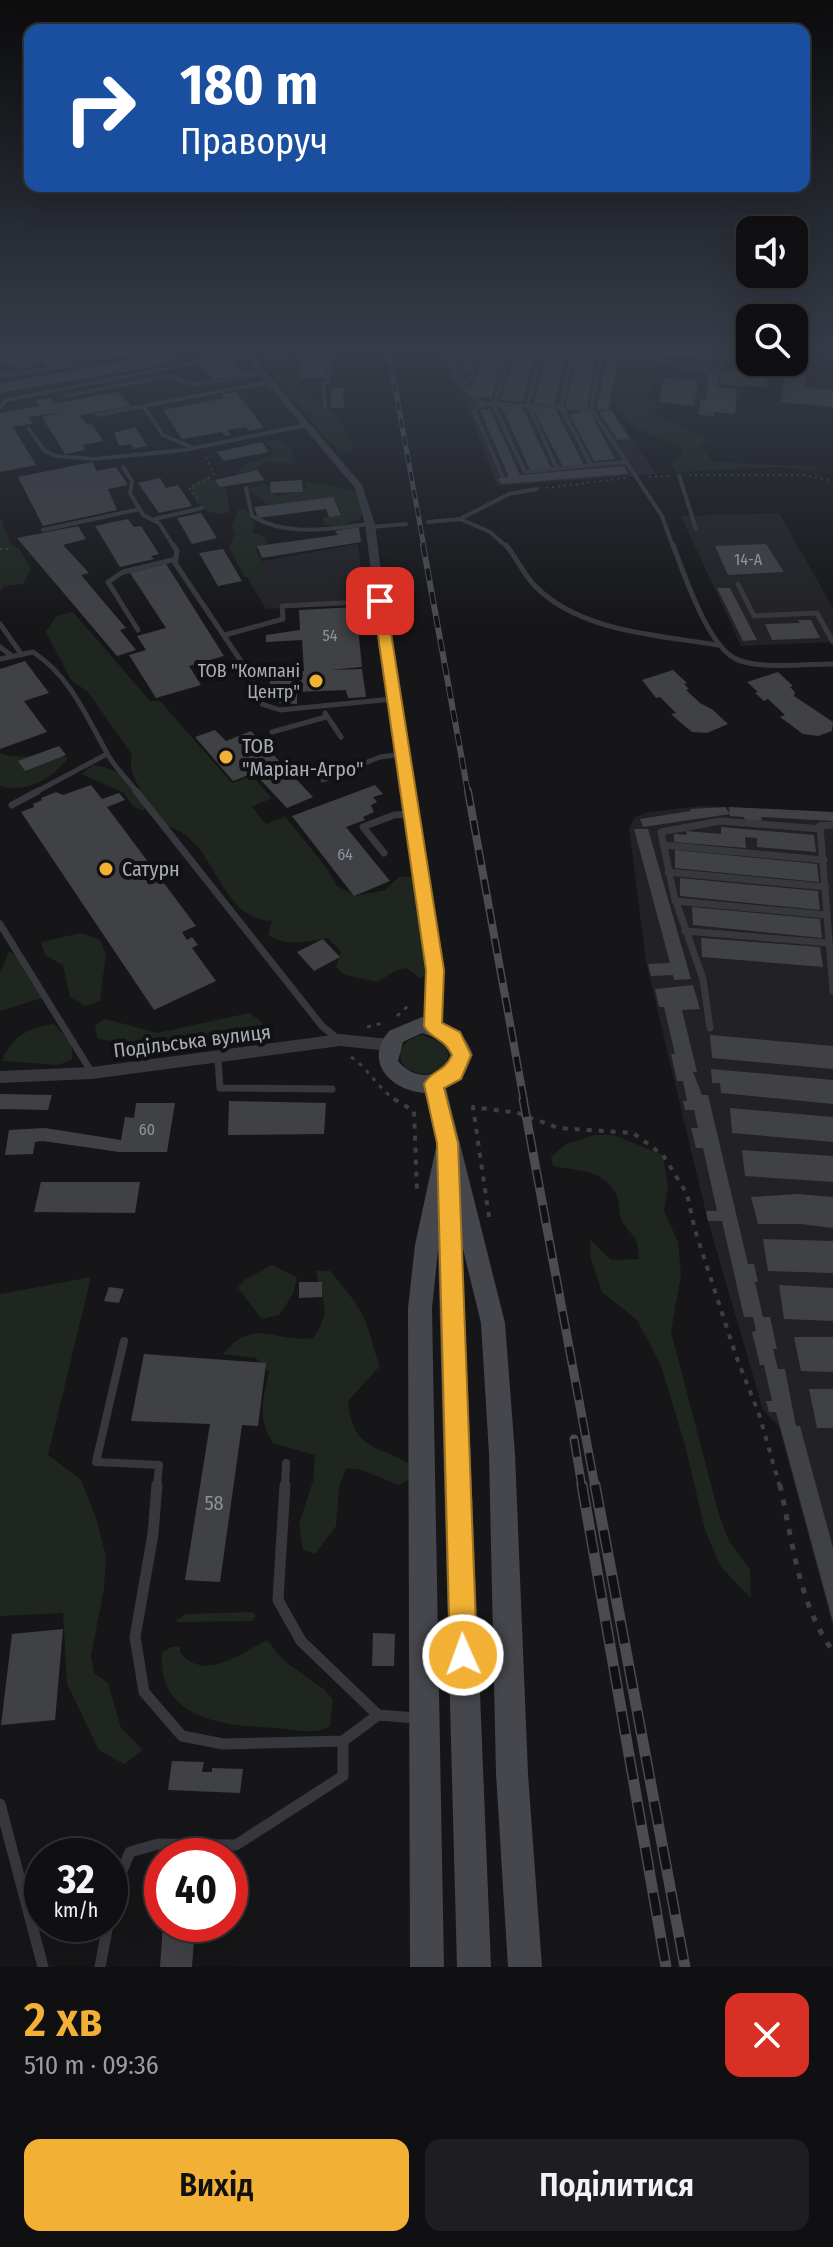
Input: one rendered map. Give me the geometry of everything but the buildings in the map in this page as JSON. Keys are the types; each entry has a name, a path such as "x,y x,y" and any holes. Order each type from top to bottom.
{"street":[{"path":"319,440 359,487 370,525 435,970 433,1026"},
{"path":"433,1026 453,1037 462,1055 454,1073 434,1084 422,1085 400,1078 388,1063 389,1045 402,1031 433,1026"},
{"name":"Подільська вулиця","path":"0,1077 92,1073 218,1059 340,1040 389,1045"},
{"path":"434,1084 476,1243 493,1323 502,1454 512,1774 525,1967"},
{"path":"427,1967 420,1308 427,1245 448,1143"},
{"path":"448,1143 451,1317 474,1967"}],"lane":[{"path":"37,440 45,451 75,459 193,448 234,440"},
{"path":"174,440 193,448"},
{"path":"487,440 502,475"},
{"path":"511,440 525,472 624,462"},
{"path":"544,440 557,469"},
{"path":"578,440 591,465"},
{"path":"610,440 662,516 682,570 718,645 735,659 750,663 833,664"},
{"path":"123,467 132,481 130,493 143,515 155,519 202,508"},
{"path":"679,475 696,529"},
{"path":"246,488 252,516 263,524 279,529 406,524"},
{"path":"428,522 460,519 509,494 537,489"},
{"path":"43,530 140,509"},
{"path":"155,519 177,551 175,563 249,673 262,704 280,710 393,699"},
{"path":"460,519 500,539 540,591 574,611 633,633 718,645"},
{"path":"138,630 108,582 123,572 176,559"},
{"path":"738,584 754,616 817,613 833,642"},
{"path":"225,635 283,619 282,606 380,601"},
{"path":"0,624 22,655"},
{"path":"0,647 12,656"},
{"path":"0,659 33,652 49,663 98,730 107,754 322,1026 340,1040"},
{"path":"324,707 326,717 341,737"},
{"path":"272,732 326,717"},
{"path":"12,805 107,754"},
{"path":"323,780 380,757 403,754"},
{"path":"384,853 363,827 394,815 413,814"},
{"path":"710,1028 703,979 675,901 661,832 720,821 821,829"},
{"path":"833,825 820,826 833,991"},
{"path":"663,845 824,860"},
{"path":"668,872 826,887"},
{"path":"675,901 827,915"},
{"path":"0,924 92,1073"},
{"path":"685,931 829,943"},
{"path":"218,1059 220,1088 332,1089"},
{"path":"124,1341 96,1462 159,1465 153,1534 135,1637 144,1692 182,1736 223,1744 343,1741 378,1715"},
{"path":"286,1463 278,1600 301,1641 378,1715 422,1719"},
{"path":"128,1857 130,1852 158,1844 236,1845 343,1776 343,1741"},
{"path":"0,1804 43,1967"},
{"path":"100,1967 105,1942"}],"path":[{"path":"202,508 189,488 213,478 203,446"},
{"path":"537,489 679,475 804,475 833,481"},
{"path":"0,549 9,549"},
{"path":"491,1231 473,1107 518,1113 558,1128 633,1133 661,1153 687,1194 695,1230 736,1356 759,1414 780,1486 791,1541 818,1631 833,1651"}],"shaded area":[{"path":"271,440 281,441 291,448 292,460 296,463 261,463 255,470 236,474 242,466 271,455 273,450 267,443"},
{"path":"327,440 350,440 354,446 349,453 339,452"},
{"path":"480,440 633,440 656,474 497,486"},
{"path":"662,440 705,440 706,443 701,445 713,462 818,467 813,470 779,467 676,472 671,462 679,458 683,449"},
{"path":"207,476 227,490 229,512 210,512 195,499 191,486"},
{"path":"306,483 360,491 364,510 360,519 342,525 324,525 323,518 341,513 333,497 268,505 248,489 264,484 271,488 271,493 279,496 306,489"},
{"path":"245,508 255,525 252,532 265,537 267,543 256,550 265,566 265,574 251,580 244,576 229,547 235,534 232,526 238,510"},
{"path":"779,513 833,608 833,642 741,646 681,516"},
{"path":"0,516 11,545 19,549 31,568 23,584 5,586 0,591"},
{"path":"358,544 366,604 266,609 250,583 247,564"},
{"path":"73,612 150,701 160,701 232,783 252,776 272,798 252,807 266,824 285,817 326,867 337,886 356,896 385,890 399,877 418,877 429,968 421,979 406,968 378,982 345,975 336,967 341,952 328,938 297,942 275,939 268,935 272,921 253,917 239,907 196,845 182,833 165,826 136,782 132,755 88,692 71,680 46,632 56,616"},
{"path":"0,753 68,758 54,773 38,783 10,788 0,786"},
{"path":"93,765 110,769 130,782 148,802 143,811 133,806 124,793 81,774"},
{"path":"702,806 833,812 833,1627 779,1427 763,1410 708,1221 646,962 629,828 635,817 649,812"},
{"path":"81,933 100,940 106,954 100,1001 85,1006 70,997 63,965 45,955 41,942"},
{"path":"9,951 24,962 42,998 0,1011 0,973"},
{"path":"249,1013 262,1022 259,1036 247,1041 227,1041 154,1053 97,1038 95,1025 106,1019 157,1033"},
{"path":"54,1024 72,1044 72,1060 58,1065 2,1061 10,1046 22,1035 37,1027"},
{"path":"422,1035 444,1043 449,1055 438,1071 426,1074 407,1069 400,1058 405,1043"},
{"path":"595,1135 614,1135 663,1155 668,1185 664,1211 678,1242 681,1275 671,1332 719,1515 729,1541 750,1569 751,1598 721,1567 705,1530 685,1445 661,1366 637,1320 602,1292 591,1259 590,1240 611,1260 639,1259 636,1240 621,1218 617,1196 612,1187 598,1176 553,1166 551,1157 566,1144"},
{"path":"272,1265 297,1277 293,1294 279,1315 262,1319 238,1288 244,1280"},
{"path":"316,1271 330,1271 357,1305 380,1366 348,1401 355,1428 367,1443 411,1464 410,1479 399,1485 362,1470 346,1468 339,1488 336,1526 315,1554 303,1550 299,1524 313,1481 315,1455 273,1443 263,1417 269,1372 256,1358 223,1354 245,1336 255,1334 313,1338 324,1312"},
{"path":"91,1277 48,1455 81,1480 106,1556 104,1588 91,1656 94,1673 108,1683 121,1728 143,1750 124,1764 99,1750 67,1684 63,1613 0,1616 0,1294"},
{"path":"253,1612 256,1616 252,1621 177,1622 186,1614"},
{"path":"267,1640 283,1660 325,1690 333,1700 330,1726 317,1731 304,1731 216,1721 182,1706 171,1693 163,1675 162,1653 171,1647 180,1646 180,1652 190,1661 211,1665 234,1658"}],"railway":[{"path":"405,440 424,547"},
{"path":"423,545 468,793"},
{"path":"468,791 524,1101"},
{"path":"523,1099 595,1487"},
{"path":"574,1439 582,1487"},
{"path":"582,1485 666,1967"},
{"path":"595,1485 685,1967"}],"place":[{"name":"ТОВ \"Компані Центр\"","path":"316,681"},
{"name":"ТОВ \"Маріан-Агро\"","path":"226,757"},
{"name":"Сатурн","path":"106,869"}],"route":[{"path":"380,601 435,970 433,1026 453,1037 462,1055 454,1073 434,1084 448,1143 450,1302 463,1655"}]}
